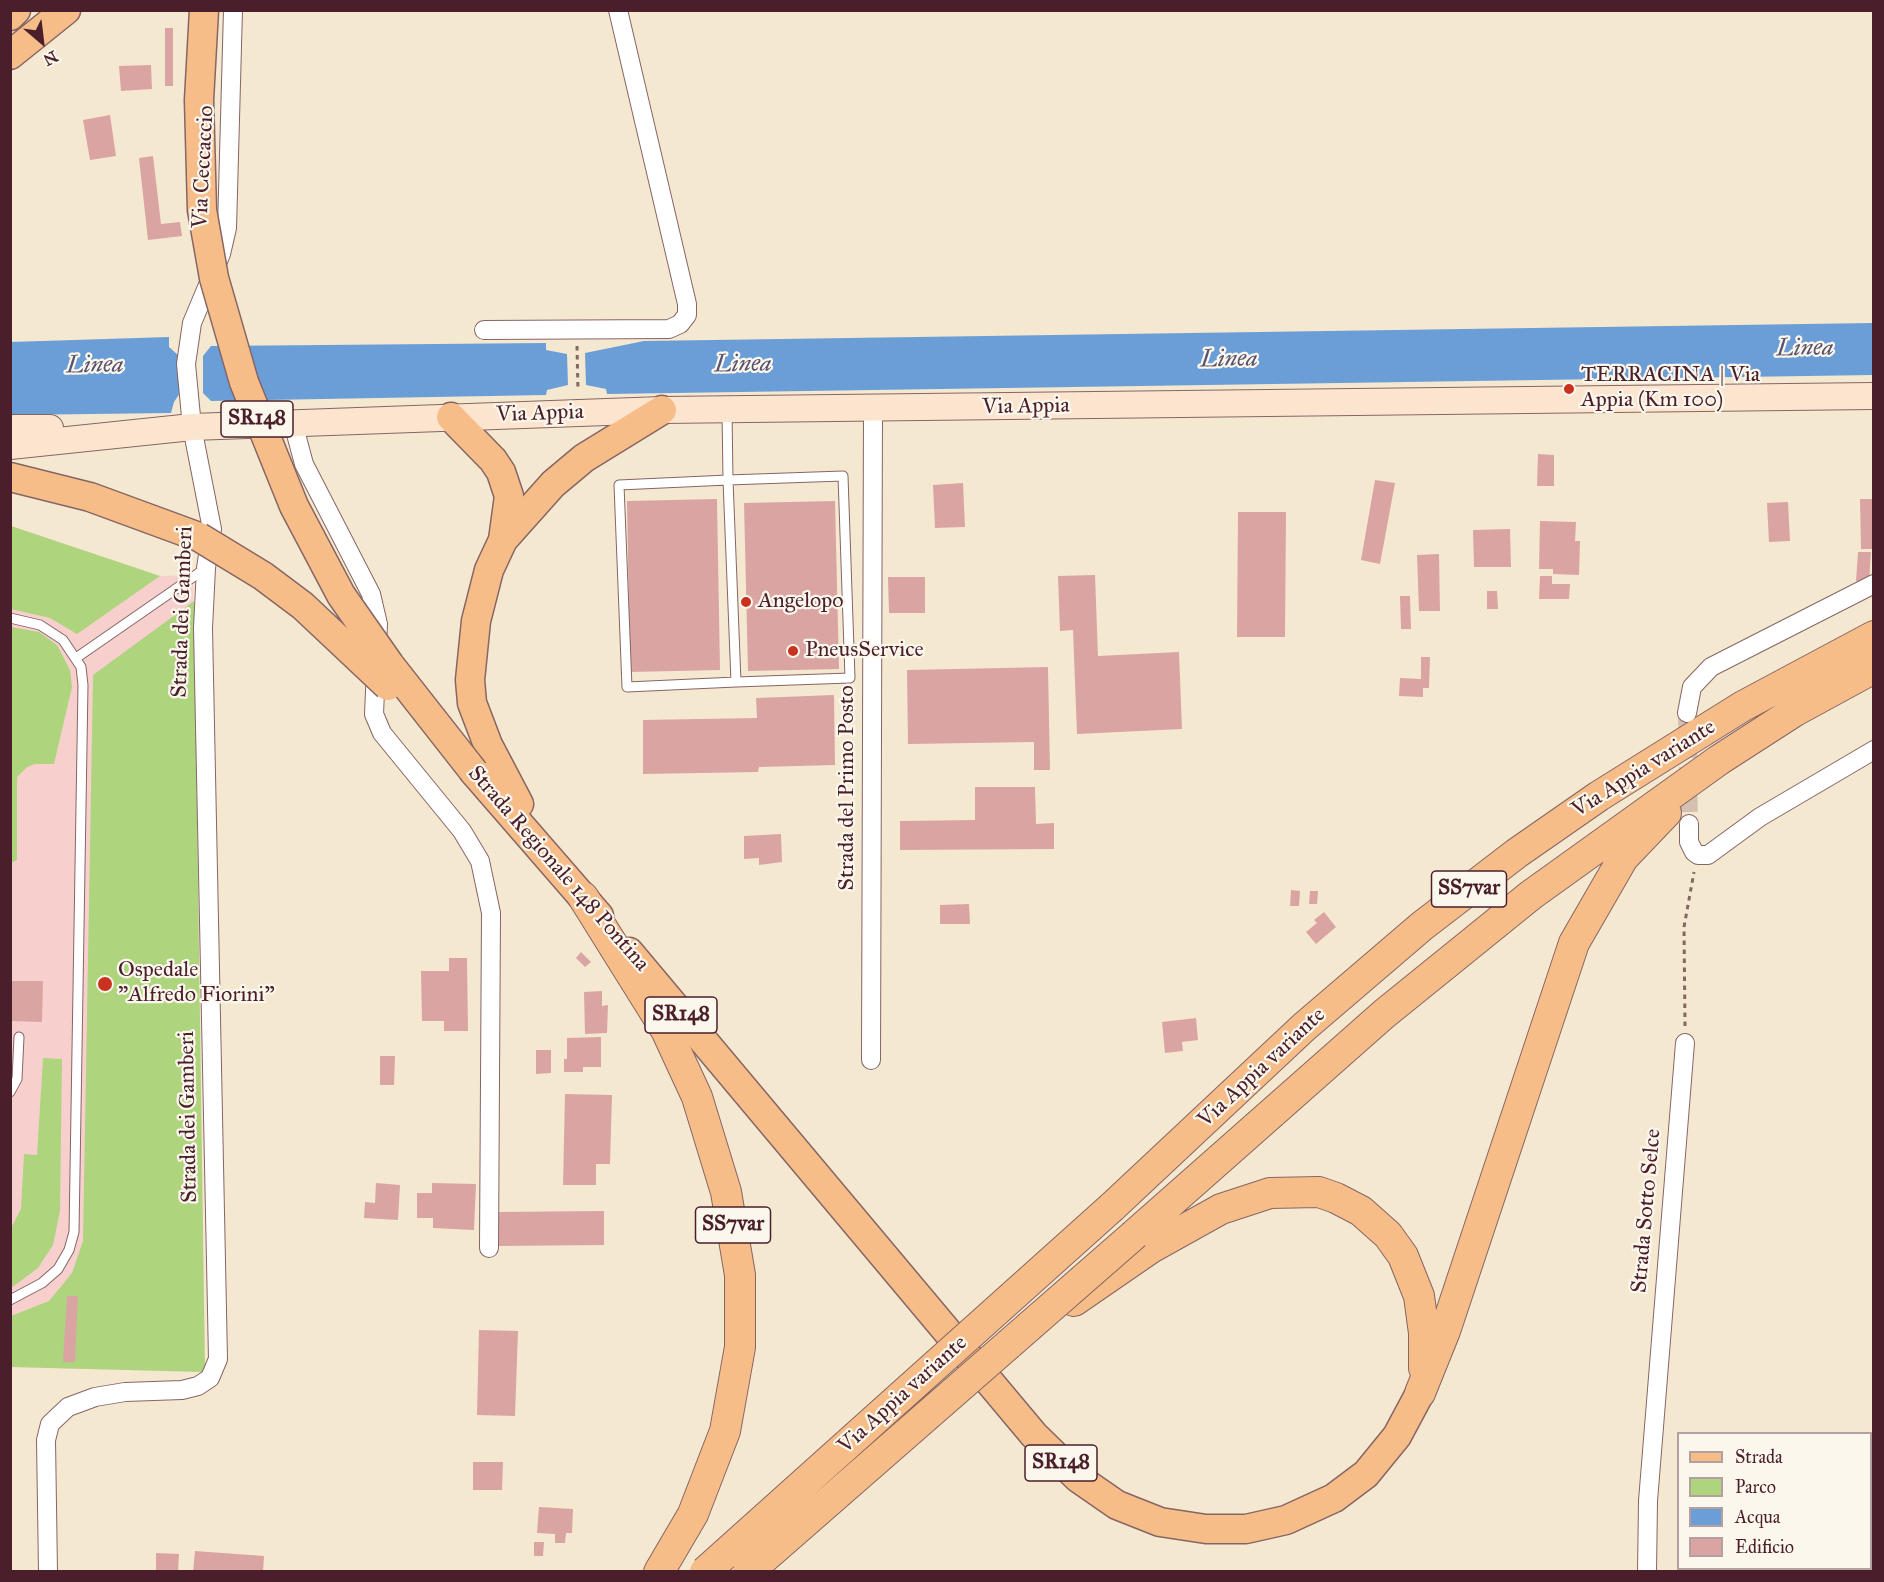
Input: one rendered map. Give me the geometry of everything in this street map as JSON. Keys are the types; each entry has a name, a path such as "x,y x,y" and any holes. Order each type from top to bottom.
{"highway":[{"name":"Via Appia variante","path":"705,1572 1112,1207 1312,1021 1415,932 1509,859 1599,796 1724,718 1874,636"},
{"name":"Via Appia variante","path":"748,1572 986,1364 1143,1241 1400,1001 1530,894 1719,760 1861,674"},
{"path":"1420,1393 1445,1331 1574,943 1623,858 1669,810 1711,775 1861,674"},
{"name":"SS7var","path":"584,897 666,1030 697,1096 724,1183 739,1266 740,1347 725,1431 693,1514 659,1572"},
{"path":"1143,1241 1262,1195 1308,1191 1327,1194 1348,1204 1370,1218 1388,1235 1403,1256 1414,1281 1424,1333 1420,1393"}],"main road":[{"path":"10,16 16,10"},
{"path":"10,55 66,10"},
{"name":"Strada Regionale 148 Pontina","path":"204,10 199,100 202,210 214,278 244,382 278,470 333,582 378,649 474,772 584,897 779,1133 1034,1435 1088,1486 1135,1513 1184,1527 1225,1530 1267,1525 1305,1513 1334,1498 1366,1474 1397,1436 1420,1393"},
{"name":"Via Appia","path":"10,428 186,421 293,423 662,410 1874,396"},
{"name":"SR148","path":"503,540 553,484 584,458 662,410"},
{"name":"SR148","path":"451,417 493,460 506,483 508,512 503,540 481,597 471,650 470,680 478,720 501,773 584,897"},
{"name":"Via Appia","path":"10,446 186,421"},
{"name":"SR148","path":"10,477 90,497 199,537 263,576 303,606 363,661 474,772"}],"street":[{"name":"Via Ceccaccio","path":"186,421 187,341 195,315 221,254 228,228 234,10"},
{"path":"484,330 669,329 680,324 687,315 687,304 618,10"},
{"name":"Strada del Primo Posto","path":"871,1060 873,409"},
{"name":"Strada dei Gamberi","path":"48,1572 46,1440 50,1424 68,1407 95,1397 125,1392 182,1390 198,1386 210,1378 218,1359 204,651 206,568 212,536 211,522 186,421"},
{"path":"293,423 304,464 370,594 378,624 374,714 382,733 462,831 480,861 491,913 489,1248"},
{"path":"1687,713 1692,687 1696,680 1711,667 1874,584"},
{"path":"1689,824 1691,847 1698,855 1708,855 1760,817 1874,750"},
{"name":"Strada Sotto Selce","path":"1647,1572 1648,1501 1685,1043"}],"lane":[{"path":"726,409 736,682"},
{"path":"843,476 850,678 627,687 619,485 728,480 843,476"},
{"path":"76,658 206,568"},
{"path":"10,618 48,628 63,640 81,667 83,685 74,1232 69,1250 58,1269 42,1283 10,1300"},
{"path":"10,1092 17,1079 19,1037"}],"path":[{"path":"577,350 578,387"},
{"path":"1685,1043 1684,927 1687,902 1698,855"}],"shaded area":[{"name":"Ospedale \"Alfredo Fiorini\"","path":"11,526 160,576 193,575 205,1372 11,1367"}],"green space":[{"path":"11,526 160,576 77,634 50,618 11,609"},
{"path":"194,601 205,1372 11,1367 11,1316 49,1301 72,1273 83,1241 93,675"},
{"path":"11,627 39,632 57,645 70,670 72,687 54,764 35,764 27,767 17,777 17,860 11,863"},
{"path":"43,1058 62,1059 60,1211 53,1245 38,1268 11,1288 11,1228 21,1209 24,1154 37,1155"}],"water":[{"name":"Linea","path":"1873,323 1873,375 607,394 606,389 586,385 585,353 644,341"},
{"name":"Linea","path":"169,337 169,347 179,356 180,393 171,413 11,415 10,342"},
{"path":"546,343 546,350 567,354 568,385 547,390 546,395 211,401 203,393 203,356 211,346"}],"building":[{"path":"165,28 173,28 173,86 165,86"},
{"path":"151,65 152,89 121,91 119,66"},
{"path":"110,115 116,156 90,160 83,120"},
{"path":"153,156 161,224 180,222 182,236 148,240 139,158"},
{"path":"1538,454 1554,455 1554,486 1537,486"},
{"path":"1375,480 1395,483 1380,564 1361,560"},
{"path":"963,483 965,527 935,528 933,485"},
{"path":"717,499 720,670 630,672 627,501"},
{"path":"1860,499 1874,499 1874,549 1861,549"},
{"path":"835,501 839,669 748,671 744,503"},
{"path":"1788,502 1790,541 1769,542 1767,503"},
{"path":"1238,512 1286,512 1285,637 1237,637"},
{"path":"1540,521 1576,522 1575,541 1580,541 1579,575 1553,574 1553,569 1539,569"},
{"path":"1510,529 1511,567 1474,567 1473,530"},
{"path":"1858,552 1871,552 1869,582 1856,581"},
{"path":"1439,554 1440,611 1419,611 1417,555"},
{"path":"1095,575 1098,656 1179,652 1182,729 1077,734 1073,630 1060,631 1058,576"},
{"path":"1540,576 1552,576 1552,584 1570,584 1569,599 1539,599"},
{"path":"888,577 925,577 925,613 889,613"},
{"path":"1487,591 1497,591 1498,609 1487,609"},
{"path":"1400,596 1410,596 1411,629 1401,629"},
{"path":"1421,657 1430,657 1429,688 1423,688 1423,697 1399,696 1400,678 1421,679"},
{"path":"1048,667 1050,770 1034,770 1034,742 908,744 907,670"},
{"path":"834,695 835,765 759,767 758,772 643,774 643,720 757,718 756,698"},
{"path":"975,787 1035,787 1036,824 1054,823 1054,849 900,850 900,821 975,820"},
{"path":"781,834 782,862 759,865 759,858 744,859 744,836"},
{"path":"1291,890 1300,891 1299,906 1290,906"},
{"path":"1310,891 1318,891 1317,904 1309,904"},
{"path":"969,904 970,924 940,924 940,905"},
{"path":"1324,912 1336,927 1316,944 1306,932 1317,923 1314,920"},
{"path":"581,952 591,962 585,967 576,958"},
{"path":"449,958 467,958 468,1031 444,1031 444,1021 422,1021 421,971 449,971"},
{"path":"10,981 43,981 42,1022 10,1021"},
{"path":"602,991 602,1006 608,1005 607,1033 585,1034 584,992"},
{"path":"1196,1018 1198,1040 1182,1042 1183,1051 1165,1053 1162,1022"},
{"path":"601,1037 601,1067 583,1067 583,1072 564,1072 564,1059 567,1059 567,1038"},
{"path":"536,1050 551,1050 551,1073 536,1074"},
{"path":"380,1056 395,1056 394,1085 380,1085"},
{"path":"565,1094 612,1095 610,1164 596,1164 596,1185 563,1185"},
{"path":"376,1183 400,1185 398,1220 364,1218 365,1202 375,1203"},
{"path":"432,1183 476,1184 474,1230 433,1228 433,1218 417,1218 417,1193 432,1193"},
{"path":"604,1211 604,1245 496,1246 495,1212"},
{"path":"67,1296 78,1296 75,1362 63,1362"},
{"path":"479,1330 518,1331 515,1416 477,1415"},
{"path":"473,1462 503,1462 502,1490 473,1490"},
{"path":"539,1507 573,1509 572,1533 566,1533 565,1543 555,1543 555,1534 537,1533"},
{"path":"534,1542 544,1542 543,1556 534,1556"},
{"path":"195,1551 264,1556 263,1572 193,1572"},
{"path":"156,1553 179,1554 178,1572 156,1572"}],"tunnel":[{"path":"1687,713 1689,824"}],"place":[{"name":"TERRACINA | Via Appia (Km 100)","path":"1569,389"},
{"name":"Angelopo","path":"746,602"},
{"name":"PneusService","path":"793,651"},
{"name":"Ospedale \"Alfredo Fiorini\"","path":"105,984"}]}
